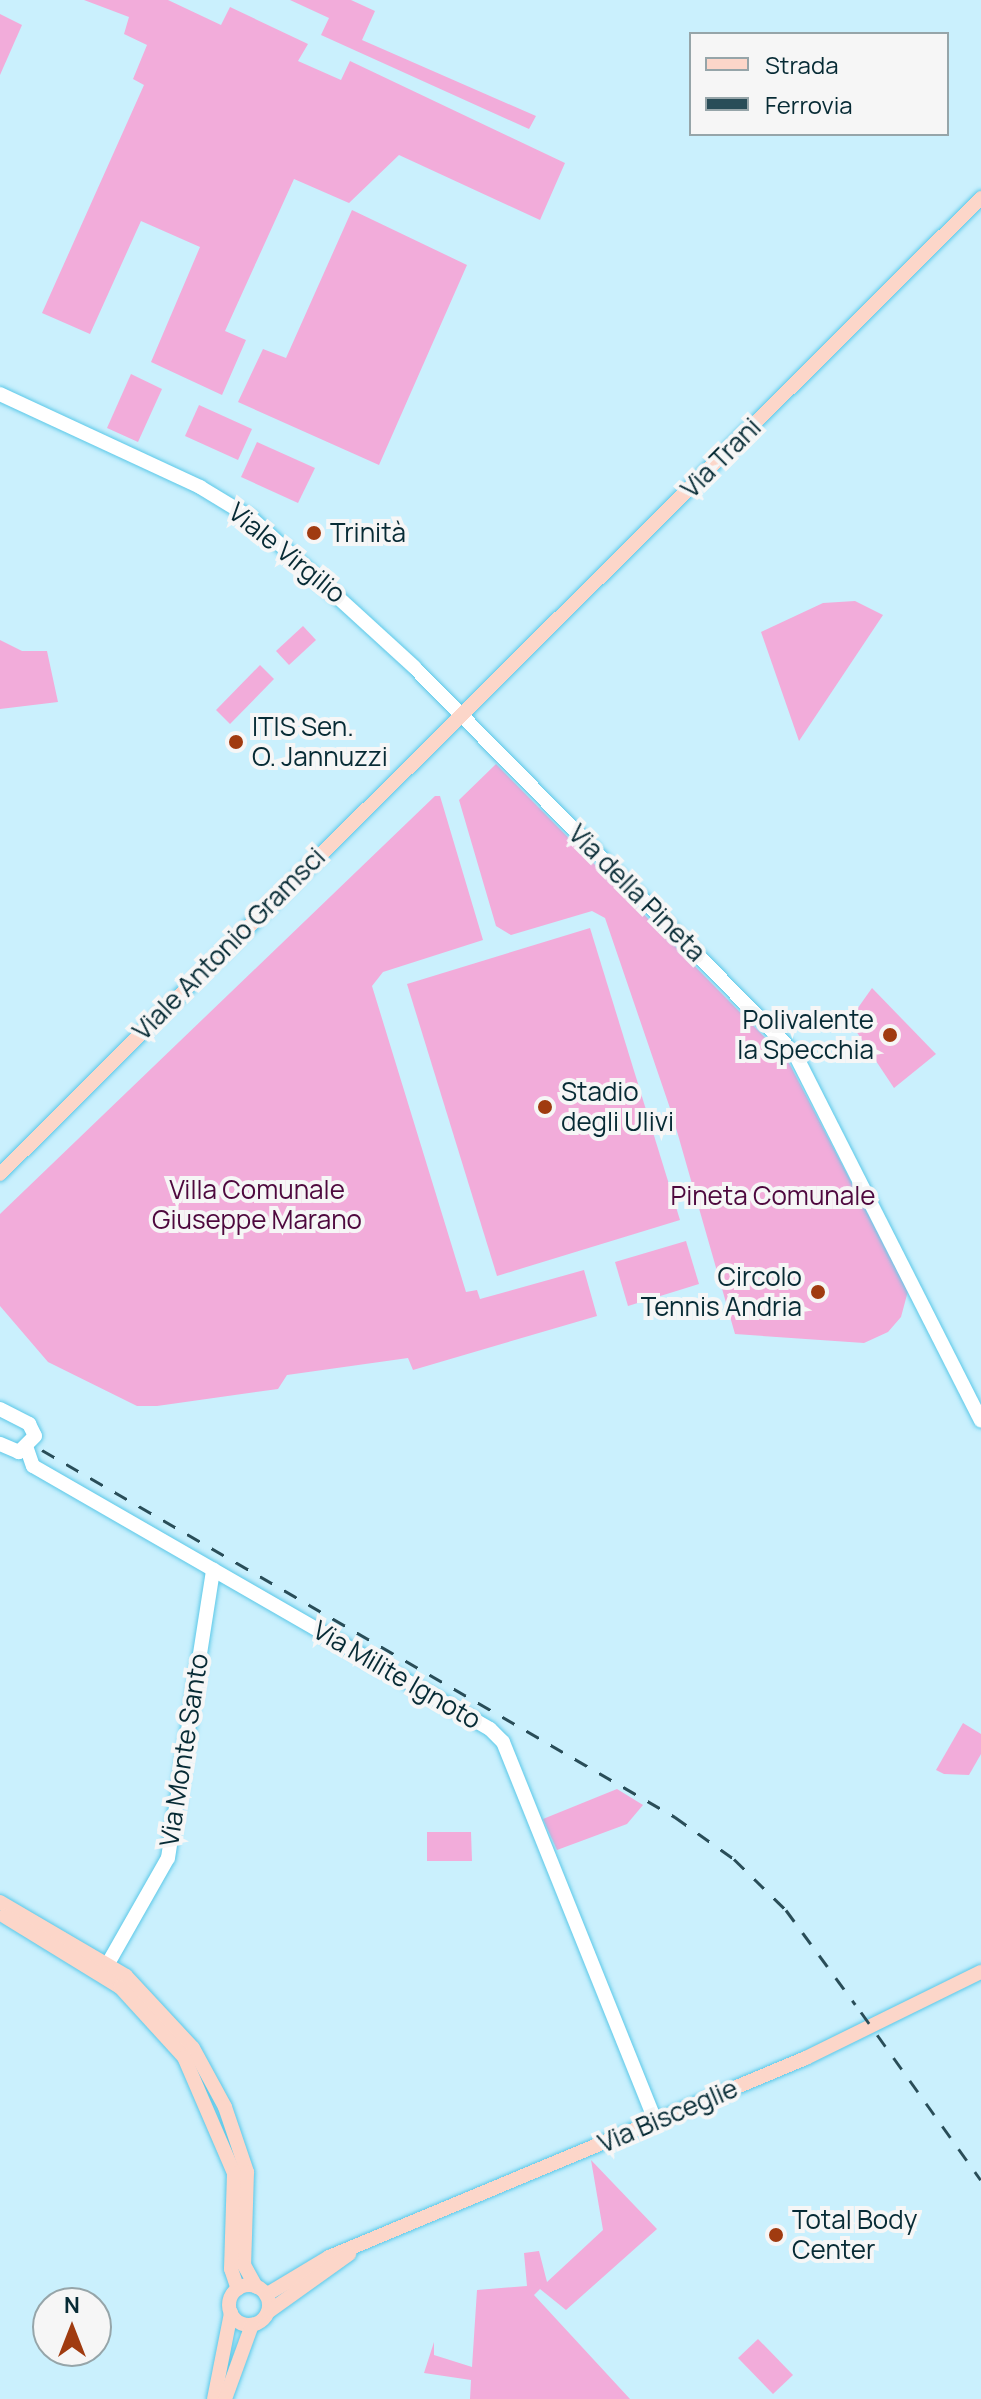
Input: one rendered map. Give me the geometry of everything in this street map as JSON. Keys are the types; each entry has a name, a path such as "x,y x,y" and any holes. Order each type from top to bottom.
{"main road":[{"name":"Via Trani","path":"457,714 981,198"},
{"name":"Viale Antonio Gramsci","path":"0,1174 457,714"},
{"path":"0,1902 105,1970"},
{"path":"0,1913 145,1993 193,2048 230,2140 247,2172 244,2265 261,2291 268,2312 252,2325 225,2399"},
{"name":"Via Bisceglie","path":"261,2291 314,2265 351,2252 860,2034 981,1972"},
{"path":"214,2399 238,2289 231,2269 234,2173 230,2140"},
{"name":"Via Bisceglie","path":"268,2312 351,2252"},
{"path":"238,2289 261,2291"},
{"path":"231,2313 252,2325"}],"street":[{"name":"Viale Virgilio","path":"0,394 200,487 251,518 333,588 457,714"},
{"name":"Via della Pineta","path":"457,714 795,1054 981,1420"},
{"path":"0,1409 34,1432 27,1449 4,1447"},
{"name":"Via Milite Ignoto","path":"27,1449 33,1466 490,1729 518,1780 655,2120"},
{"name":"Via Monte Santo","path":"105,1970 168,1858 213,1569"}],"green space":[{"path":"84,0 168,0 221,25 230,7 308,44 298,61 341,80 350,61 565,163 540,220 399,155 349,203 294,179 225,331 246,340 222,395 151,362 200,247 141,221 90,334 42,313 144,85 133,79 147,45 124,34 129,17"},
{"path":"290,0 351,0 375,11 362,40 536,116 529,129 321,35 329,18"},
{"path":"0,14 22,25 0,75"},
{"path":"352,210 467,265 379,465 238,402 263,349 286,358"},
{"path":"131,374 162,389 138,442 107,428"},
{"path":"199,405 252,429 238,460 185,436"},
{"path":"257,442 315,468 298,503 241,477"},
{"path":"855,601 883,615 799,741 761,632 823,603"},
{"path":"303,626 316,640 289,665 276,651"},
{"path":"0,640 22,651 47,651 58,702 0,709"},
{"path":"260,665 274,679 230,724 216,710"},
{"name":"Pineta Comunale","path":"496,764 788,1061 908,1291 901,1317 888,1332 864,1343 735,1334 672,1114 605,918 592,911 511,935 496,926 459,800"},
{"name":"Villa Comunale Giuseppe Marano","path":"435,796 440,796 483,940 383,972 372,986 466,1292 477,1290 480,1299 584,1270 597,1316 413,1370 408,1358 287,1375 278,1389 157,1406 137,1406 48,1362 0,1306 0,1214"},
{"name":"Stadio degli Ulivi","path":"590,928 680,1220 497,1276 407,984"},
{"name":"Polivalente la Specchia","path":"872,988 936,1054 894,1088 854,1028 855,1012"},
{"path":"686,1241 699,1284 628,1306 615,1262"},
{"path":"963,1723 981,1734 981,1754 969,1775 944,1774 936,1770"},
{"path":"617,1789 643,1805 627,1824 557,1850 543,1819"},
{"path":"427,1832 471,1832 472,1861 427,1861"},
{"path":"591,2160 657,2229 566,2310 540,2289 534,2295 630,2399 470,2399 471,2380 424,2373 434,2342 434,2355 472,2367 477,2290 527,2286 524,2253 539,2251 547,2282 603,2230"},
{"path":"758,2339 793,2375 773,2394 738,2358"}],"railway":[{"path":"42,1450 675,1817 734,1859 786,1910 855,2004"},
{"path":"861,2012 981,2180"}],"place":[{"name":"Trinità","path":"314,533"},
{"name":"ITIS Sen. O. Jannuzzi","path":"236,742"},
{"name":"Polivalente la Specchia","path":"890,1035"},
{"name":"Stadio degli Ulivi","path":"545,1107"},
{"name":"Circolo Tennis Andria","path":"818,1292"},
{"name":"Total Body Center","path":"776,2235"}]}
